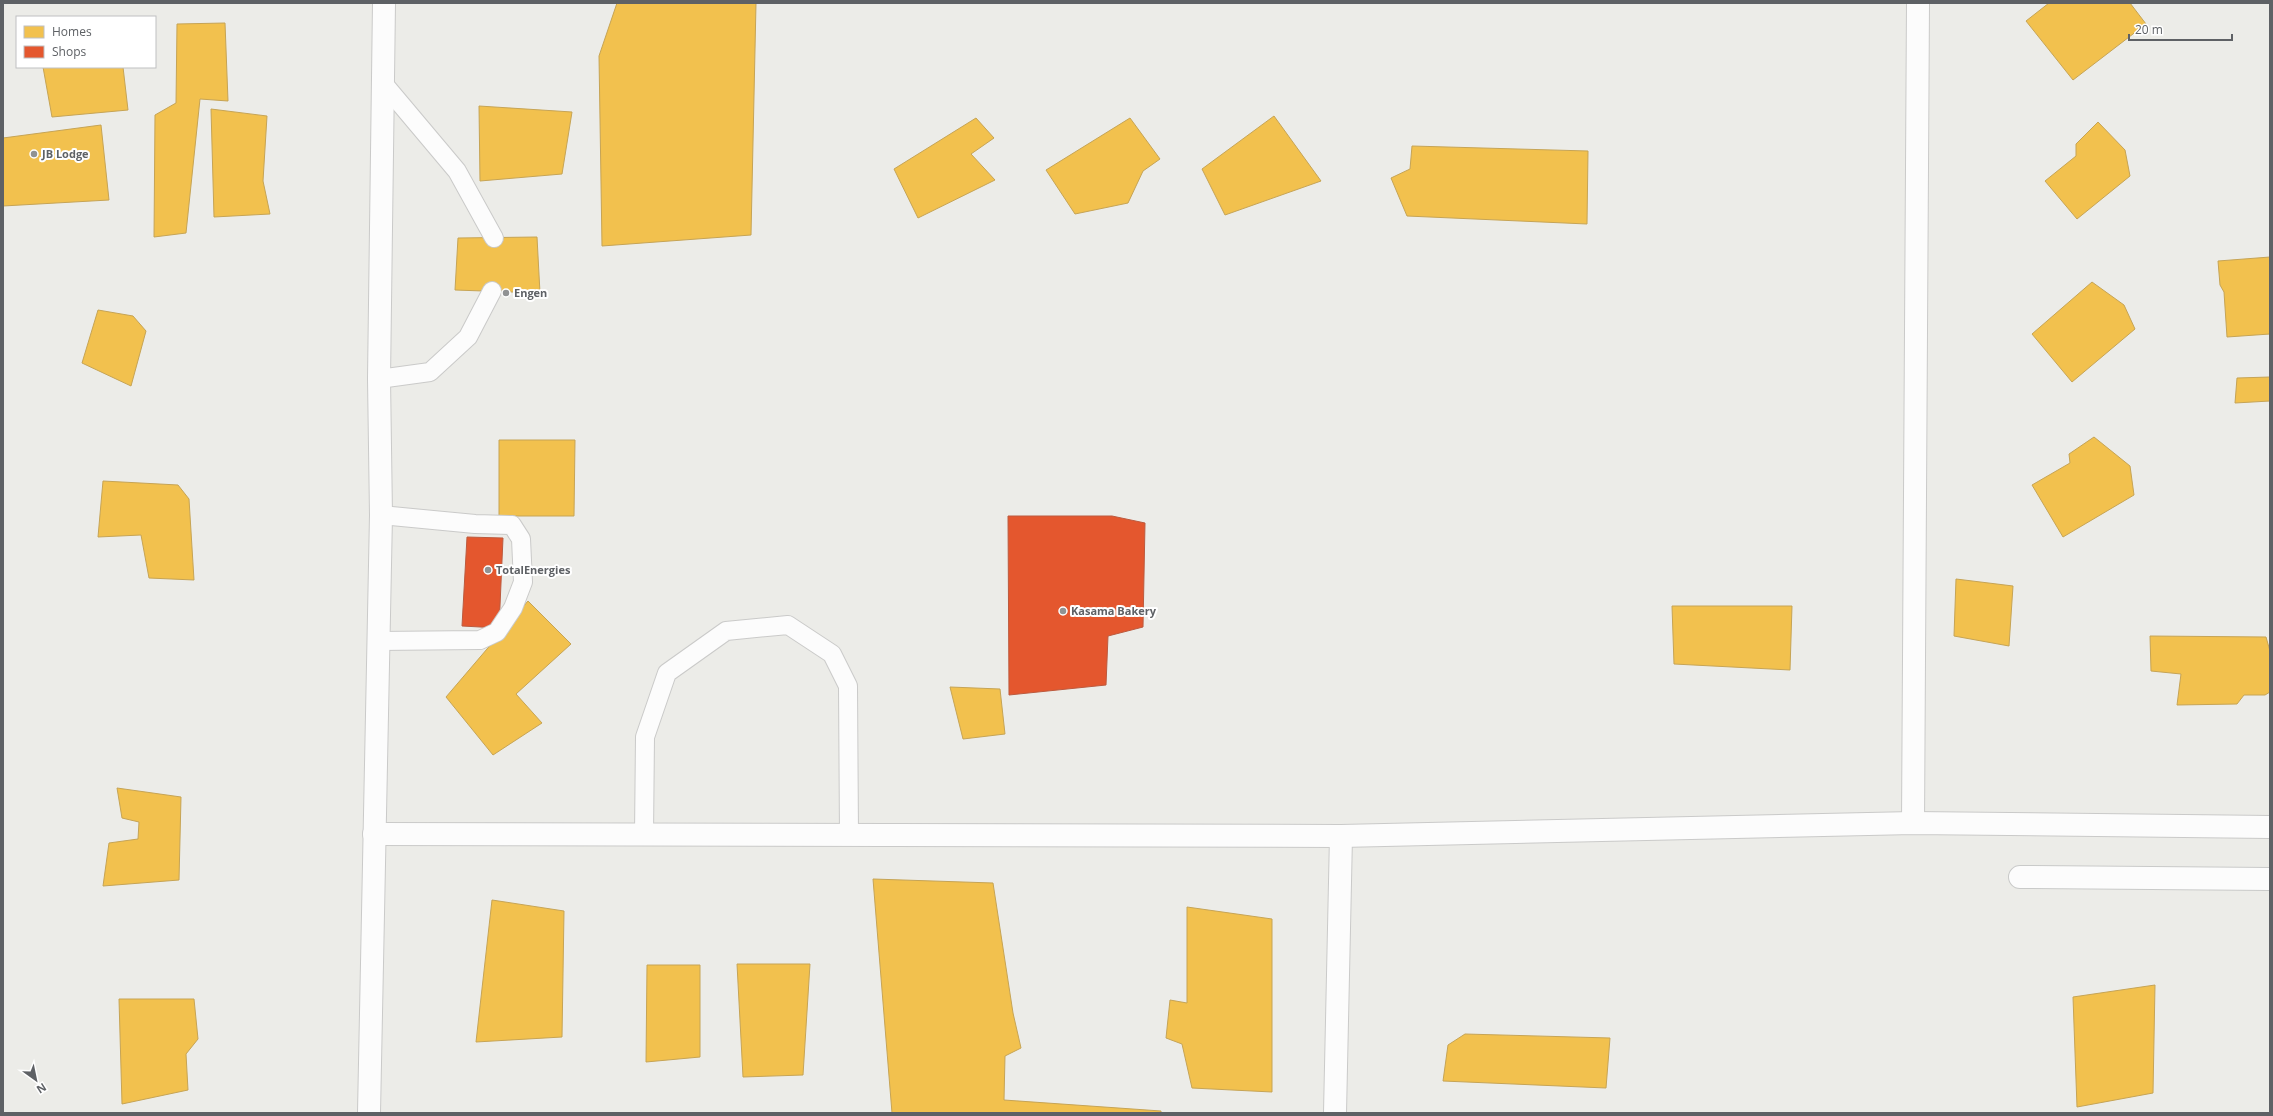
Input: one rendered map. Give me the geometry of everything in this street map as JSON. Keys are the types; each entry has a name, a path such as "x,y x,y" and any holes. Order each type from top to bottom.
{"street":[{"path":"369,1113 381,515 379,379 384,3"},
{"path":"1913,823 1918,3"},
{"path":"374,834 1341,836 1913,823 2270,827"},
{"path":"1335,1113 1341,836"},
{"path":"2020,877 2270,879"}],"lane":[{"path":"383,83 457,171 494,238"},
{"path":"379,379 430,372 468,337 492,292"},
{"path":"378,641 480,640 497,632 503,626 513,608 522,582 521,539 512,525 475,524 381,515"},
{"path":"644,835 645,737 667,672 726,631 788,625 832,654 848,686 849,835"}],"building: Homes":[{"path":"617,3 756,3 751,235 602,246 599,56"},
{"path":"2049,3 2130,3 2146,24 2073,80 2026,21"},
{"path":"225,23 228,101 200,99 186,233 154,237 155,115 176,103 177,24"},
{"path":"43,68 123,68 128,110 52,117"},
{"path":"479,106 572,112 562,174 480,181"},
{"path":"211,109 267,116 263,181 270,214 214,217"},
{"path":"1274,116 1321,181 1225,215 1202,169"},
{"path":"976,118 994,138 971,154 995,180 918,218 894,169"},
{"path":"1130,118 1160,159 1143,171 1128,203 1075,214 1046,170"},
{"path":"2098,122 2125,150 2130,176 2077,219 2045,181 2076,156 2076,144"},
{"path":"101,125 109,200 3,206 3,138"},
{"path":"1412,146 1588,151 1587,224 1407,216 1391,178 1410,169"},
{"path":"537,237 540,293 455,290 458,238"},
{"path":"2270,257 2270,334 2227,337 2224,292 2220,285 2218,261"},
{"path":"2092,282 2124,305 2135,329 2072,382 2032,334"},
{"path":"98,310 133,316 146,331 131,386 82,363"},
{"path":"2270,377 2270,401 2235,403 2237,378"},
{"path":"2094,437 2130,466 2134,495 2063,537 2032,485 2070,463 2069,454"},
{"path":"499,440 575,440 574,516 499,516"},
{"path":"103,481 178,485 189,499 194,580 149,578 141,535 98,537"},
{"path":"1956,579 2013,586 2009,646 1954,636"},
{"path":"528,601 571,644 516,694 542,723 493,755 446,697"},
{"path":"1672,606 1792,606 1790,670 1674,664"},
{"path":"2150,636 2266,637 2270,651 2270,692 2265,695 2244,695 2237,704 2177,705 2181,674 2151,671"},
{"path":"950,687 1000,689 1005,734 963,739"},
{"path":"117,788 181,797 179,880 103,886 109,843 138,839 139,822 122,818"},
{"path":"873,879 993,883 1013,1013 1021,1048 1005,1056 1004,1100 1161,1111 1161,1113 892,1113"},
{"path":"492,900 564,911 562,1037 476,1042"},
{"path":"1187,907 1272,919 1272,1092 1192,1088 1182,1044 1166,1038 1170,1000 1187,1003"},
{"path":"737,964 810,964 803,1075 743,1077"},
{"path":"647,965 700,965 700,1057 646,1062"},
{"path":"2155,985 2153,1093 2077,1107 2073,997"},
{"path":"119,999 194,999 198,1039 186,1054 188,1090 122,1104"},
{"path":"1465,1034 1610,1038 1606,1088 1443,1081 1448,1045"}],"building: Shops":[{"path":"1008,516 1112,516 1145,523 1143,627 1108,636 1106,685 1009,695"},
{"path":"467,537 503,538 499,628 462,626"}],"place":[{"name":"JB Lodge","path":"34,154"},
{"name":"Engen","path":"506,293"},
{"name":"TotalEnergies","path":"488,570"},
{"name":"Kasama Bakery","path":"1063,611"}]}
